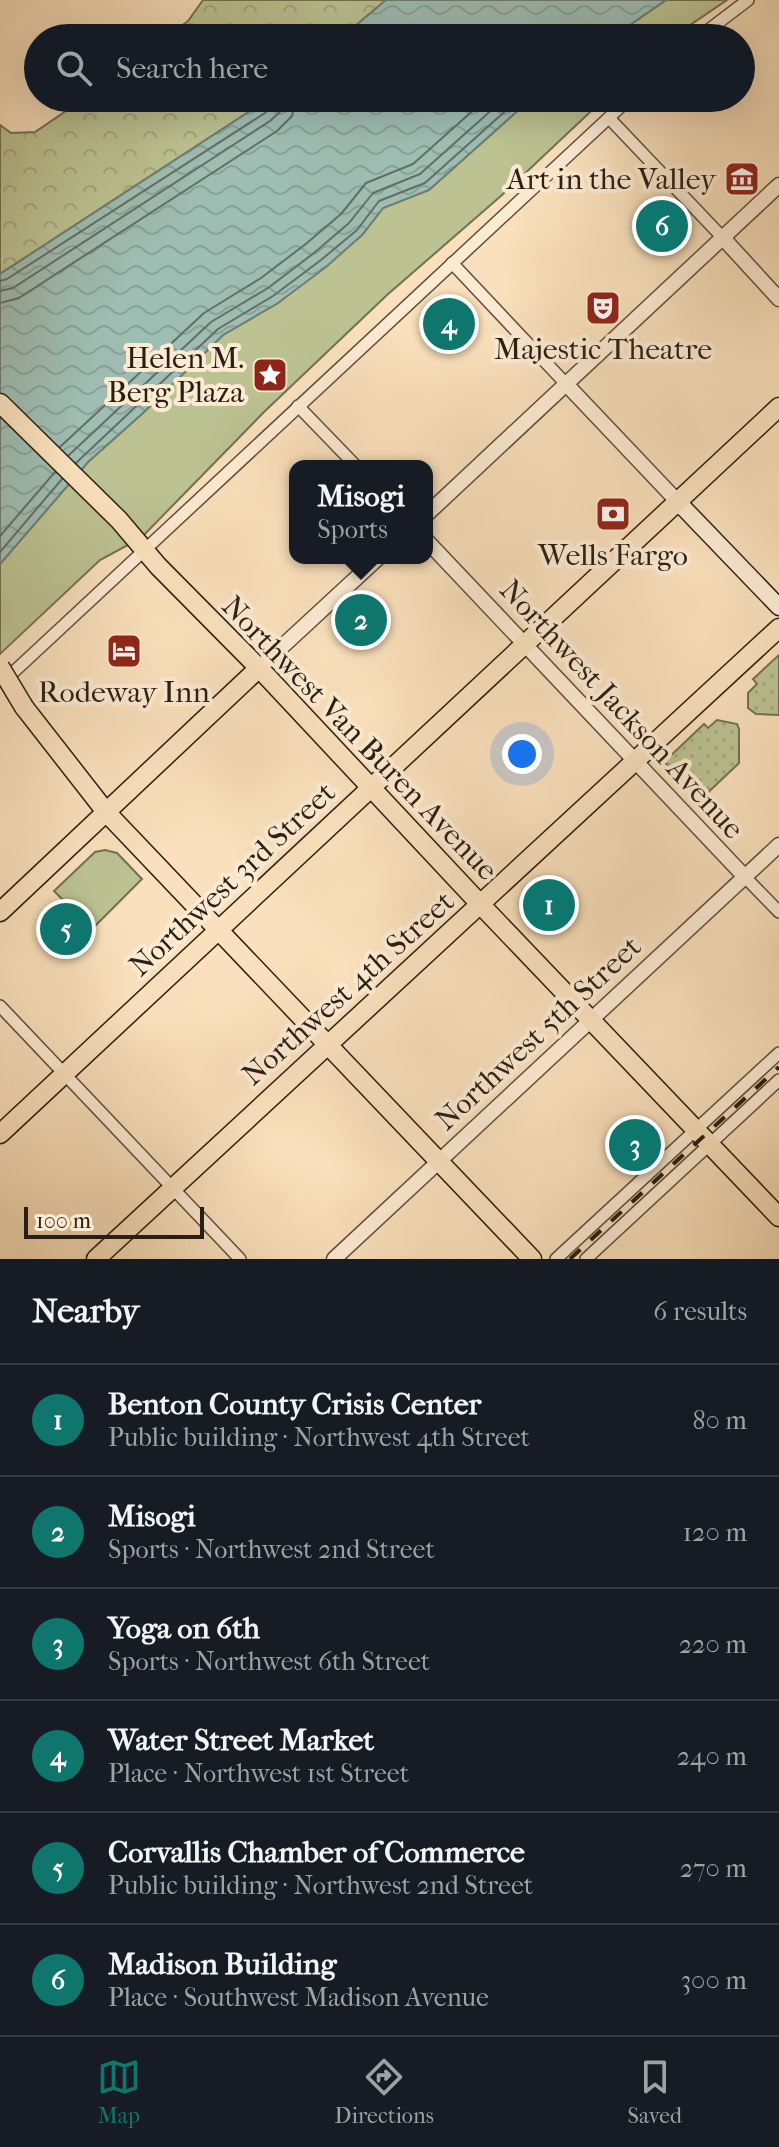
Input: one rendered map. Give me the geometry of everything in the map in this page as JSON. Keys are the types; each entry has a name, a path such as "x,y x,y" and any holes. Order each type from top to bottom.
{"main road":[{"name":"Northwest Van Buren Avenue","path":"0,403 119,520 156,539 202,613 259,668 779,1217"},
{"name":"Northwest 3rd Street","path":"0,1134 779,407"},
{"path":"678,502 779,607"},
{"name":"Northwest 4th Street","path":"96,1259 779,628"},
{"path":"0,667 24,707 106,812 532,1259"},
{"path":"0,912 259,668"}],"street":[{"path":"716,24 748,0"},
{"path":"0,684 615,112"},
{"path":"609,118 779,299"},
{"path":"433,508 779,185"},
{"path":"452,263 678,502"},
{"path":"298,406 350,460"},
{"name":"Northwest Jackson Avenue","path":"433,547 779,912"},
{"path":"259,668 372,564"},
{"name":"Northwest 5th Street","path":"334,1259 779,845"},
{"path":"0,1006 240,1259"},
{"path":"556,1259 779,1053"},
{"path":"586,1259 779,1080"}],"green space":[{"path":"203,0 386,0 358,24 184,24"},
{"path":"666,0 727,0 692,24 631,24"},
{"path":"64,112 249,112 0,274 0,125 11,133 35,132"},
{"path":"516,112 590,112 502,195 387,295 264,412 141,538 100,560 0,654 0,564 88,462 223,335 278,303 362,235 383,208 429,190"},
{"path":"779,655 779,715 756,714 748,708 748,693 757,684 753,679"},
{"path":"717,720 737,724 739,763 700,800 664,762 704,724 708,728"},
{"path":"105,850 117,853 142,879 92,929 54,891 95,852"}],"water":[{"path":"386,0 666,0 631,24 358,24"},
{"path":"249,112 516,112 429,190 383,208 362,235 326,267 278,303 223,335 88,462 0,564 0,274"}],"railway":[{"path":"570,1259 779,1067"}],"place":[{"name":"Art in the Valley","path":"742,179"},
{"name":"Madison Building","path":"662,226"},
{"name":"Majestic Theatre","path":"603,308"},
{"name":"Water Street Market","path":"449,324"},
{"name":"Helen M. Berg Plaza","path":"270,375"},
{"name":"Wells Fargo","path":"613,514"},
{"name":"Misogi","path":"361,620"},
{"name":"Rodeway Inn","path":"124,651"},
{"name":"Benton County Crisis Center","path":"549,905"},
{"name":"Corvallis Chamber of Commerce","path":"66,929"},
{"name":"Yoga on 6th","path":"635,1145"}]}
